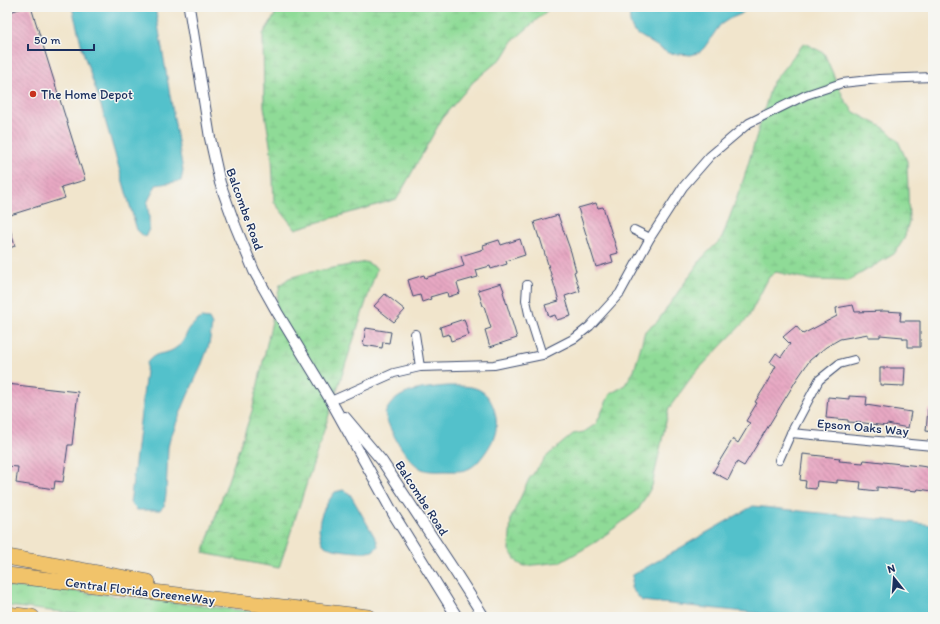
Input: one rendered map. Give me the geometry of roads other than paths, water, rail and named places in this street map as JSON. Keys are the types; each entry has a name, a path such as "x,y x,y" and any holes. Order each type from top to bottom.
{"highway":[{"path":"7,556 291,608"},
{"name":"Central Florida GreeneWay","path":"7,575 368,617"},
{"path":"7,614 32,617"}],"street":[{"name":"Balcombe Road","path":"189,7 210,138 220,183 254,271 277,312 331,400 394,515 457,617"},
{"path":"331,400 394,372 420,367 494,365 542,355 575,338 590,326 620,293 650,238 683,187 710,156 749,123 806,95 842,83 880,79 933,77"},
{"path":"634,230 650,238"},
{"path":"527,285 526,300 529,314 542,355"},
{"path":"415,334 420,367"},
{"name":"Epson Oaks Way","path":"779,460 791,433 819,380 839,364 854,360"},
{"name":"Balcombe Road","path":"331,400 382,461 484,617"},
{"name":"Epson Oaks Way","path":"791,433 933,446"}],"water":[{"path":"72,7 155,7 183,171 181,181 156,185 147,203 149,229 145,237 137,230 99,99 84,55"},
{"path":"630,7 749,7 741,14 720,25 704,48 700,52 691,55 668,53 634,32 630,20"},
{"path":"201,318 209,319 212,325 209,345 170,439 168,447 166,495 164,506 160,510 137,510 130,503 147,363 154,356 169,352 179,345 183,341 189,329"},
{"path":"448,386 466,386 475,388 487,396 495,411 495,434 492,443 474,466 458,471 425,470 410,460 399,445 390,428 385,414 389,406 396,399 412,391"},
{"path":"343,490 350,494 377,541 378,546 372,551 359,552 339,550 325,546 321,540 319,525 322,514 335,492"},
{"path":"753,506 933,525 933,617 793,617 642,601 631,588 633,575"}],"place":[{"name":"The Home Depot","path":"33,94"}]}
